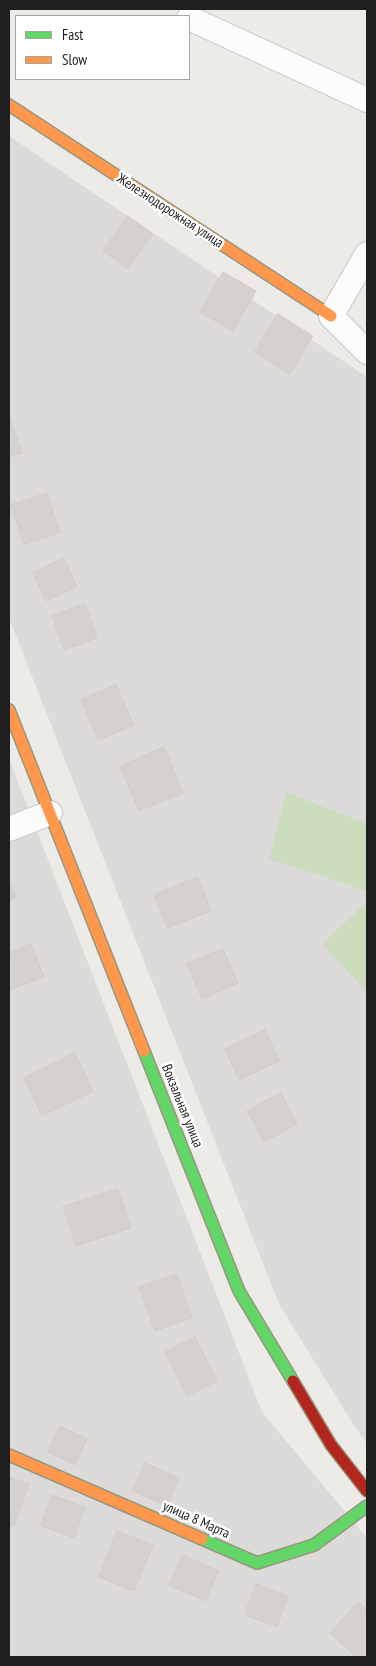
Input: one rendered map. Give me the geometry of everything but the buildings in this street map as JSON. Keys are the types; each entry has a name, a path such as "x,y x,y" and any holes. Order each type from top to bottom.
{"street":[{"path":"170,9 183,15"},
{"path":"190,18 367,100"},
{"name":"Железнодорожная улица","path":"9,105 331,316 367,352"},
{"path":"331,316 367,254"},
{"name":"Вокзальная улица","path":"9,710 239,1291 331,1445 367,1492"},
{"path":"9,829 50,813"},
{"name":"улица 8 Марта","path":"9,1455 257,1563 314,1545 367,1506"}],"shaded area":[{"path":"9,136 367,377 367,1444 279,1304 9,618"},
{"path":"9,759 262,1412 367,1538 367,1657 9,1657"}],"green space":[{"path":"286,792 367,824 367,891 269,859"},
{"path":"367,902 367,992 322,944"}],"traffic: fast":[{"path":"144,1051 239,1291 293,1381"},
{"path":"202,1539 257,1563 314,1545 367,1506"}],"traffic: slow":[{"path":"9,105 331,316"},
{"path":"9,710 144,1051"},
{"path":"9,1455 202,1539"}],"traffic: jam":[{"path":"293,1381 331,1445 367,1491"}]}
